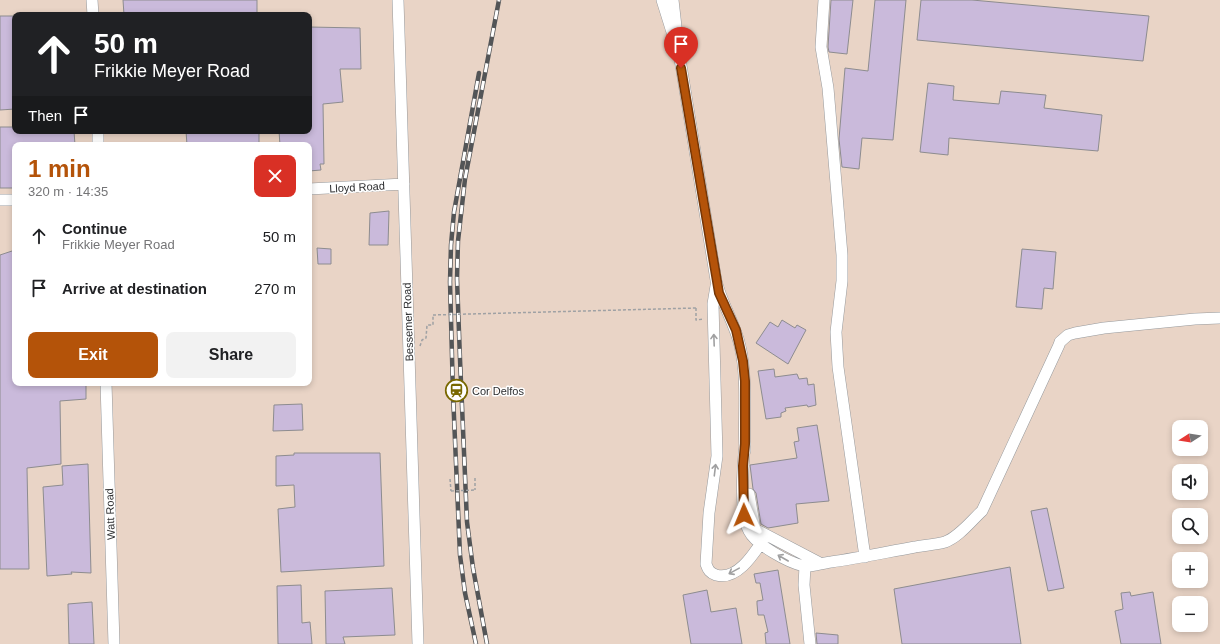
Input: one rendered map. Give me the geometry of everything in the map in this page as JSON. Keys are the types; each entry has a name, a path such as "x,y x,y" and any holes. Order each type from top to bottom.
{"street":[{"path":"92,0 92,12"},
{"name":"Bessemer Road","path":"398,0 418,644"},
{"path":"662,0 679,53"},
{"path":"673,0 679,53 716,280 722,302 738,338 743,361 745,381 745,444 750,499 754,526 764,539 807,562 820,563 865,557 945,542 956,536 982,511 1059,345 1065,338 1076,333 1120,326 1220,318"},
{"path":"824,0 821,47 828,88 842,255 842,271 836,332 838,367 865,557"},
{"name":"Lloyd Road","path":"312,189 404,184"},
{"path":"0,200 12,200"},
{"path":"716,280 713,304 717,456 709,513 707,568 712,573 718,575 730,574 743,566 764,539"},
{"name":"Watt Road","path":"106,386 114,644"},
{"path":"807,562 804,585 810,644"}],"path":[{"path":"426,338 427,325 434,325 433,316 696,308 696,320"},
{"path":"450,479 451,491 475,490 475,478"}],"shaded area":[{"path":"0,0 1220,0 1220,644 0,644"}],"building":[{"path":"123,0 257,0 257,12 124,12"},
{"path":"831,0 853,0 847,54 829,52"},
{"path":"875,0 906,0 893,140 862,138 859,169 842,167 839,139 845,68 868,71"},
{"path":"921,0 972,0 1149,16 1143,61 917,40"},
{"path":"0,16 12,16 12,109 0,110"},
{"path":"312,27 360,28 361,69 340,69 343,102 323,104 324,164 320,164 321,170 312,171 312,142 280,142 279,134 312,134"},
{"path":"928,83 954,86 953,100 999,104 1001,91 1046,95 1044,108 1102,115 1098,151 949,138 948,155 920,152"},
{"path":"0,127 12,127 12,134 74,134 75,142 12,142 12,188 0,188"},
{"path":"186,134 259,134 259,142 187,142"},
{"path":"389,211 388,245 369,245 370,213"},
{"path":"317,248 331,249 331,264 318,264"},
{"path":"1022,249 1056,252 1053,289 1044,288 1042,309 1016,307"},
{"path":"12,251 12,386 86,386 86,399 60,401 61,464 27,468 29,569 0,569 0,255"},
{"path":"782,320 795,328 797,325 806,330 788,364 756,343 770,322 778,327"},
{"path":"774,369 775,377 797,374 799,379 807,378 808,385 814,384 816,405 808,407 807,405 785,408 786,411 781,413 781,417 766,419 758,371"},
{"path":"302,404 303,430 273,431 274,405"},
{"path":"817,425 829,501 796,504 798,523 768,528 761,524 756,493 753,489 750,465 797,458 794,442 799,441 797,428"},
{"path":"294,453 380,453 384,566 281,572 278,509 295,507 294,485 276,486 276,456 294,455"},
{"path":"88,464 91,573 71,572 72,574 47,576 43,487 63,485 62,466"},
{"path":"1047,508 1064,588 1048,591 1031,511"},
{"path":"1010,567 1021,644 902,644 894,589"},
{"path":"778,570 790,644 766,644 765,633 768,632 764,615 758,615 757,604 757,601 763,600 760,583 756,583 754,574"},
{"path":"301,585 302,623 310,622 312,644 278,644 277,586"},
{"path":"392,588 395,635 343,637 345,644 326,644 325,591"},
{"path":"707,590 711,612 736,608 742,644 691,644 683,595"},
{"path":"1130,592 1131,596 1153,592 1161,644 1121,644 1115,611 1123,609 1121,593"},
{"path":"92,602 94,644 69,644 68,604"},
{"path":"816,633 838,635 838,644 817,644"}],"railway":[{"path":"487,644 473,568 467,522 457,279 458,241 465,179 499,0"},
{"path":"476,644 465,593 460,555 450,282 454,212 479,73"}],"place":[{"name":"Cor Delfos","path":"457,391"}],"route":[{"path":"681,68 697,168 712,247 716,280 722,302 736,330 743,361 745,381 745,444 743,466 744,515"}]}
